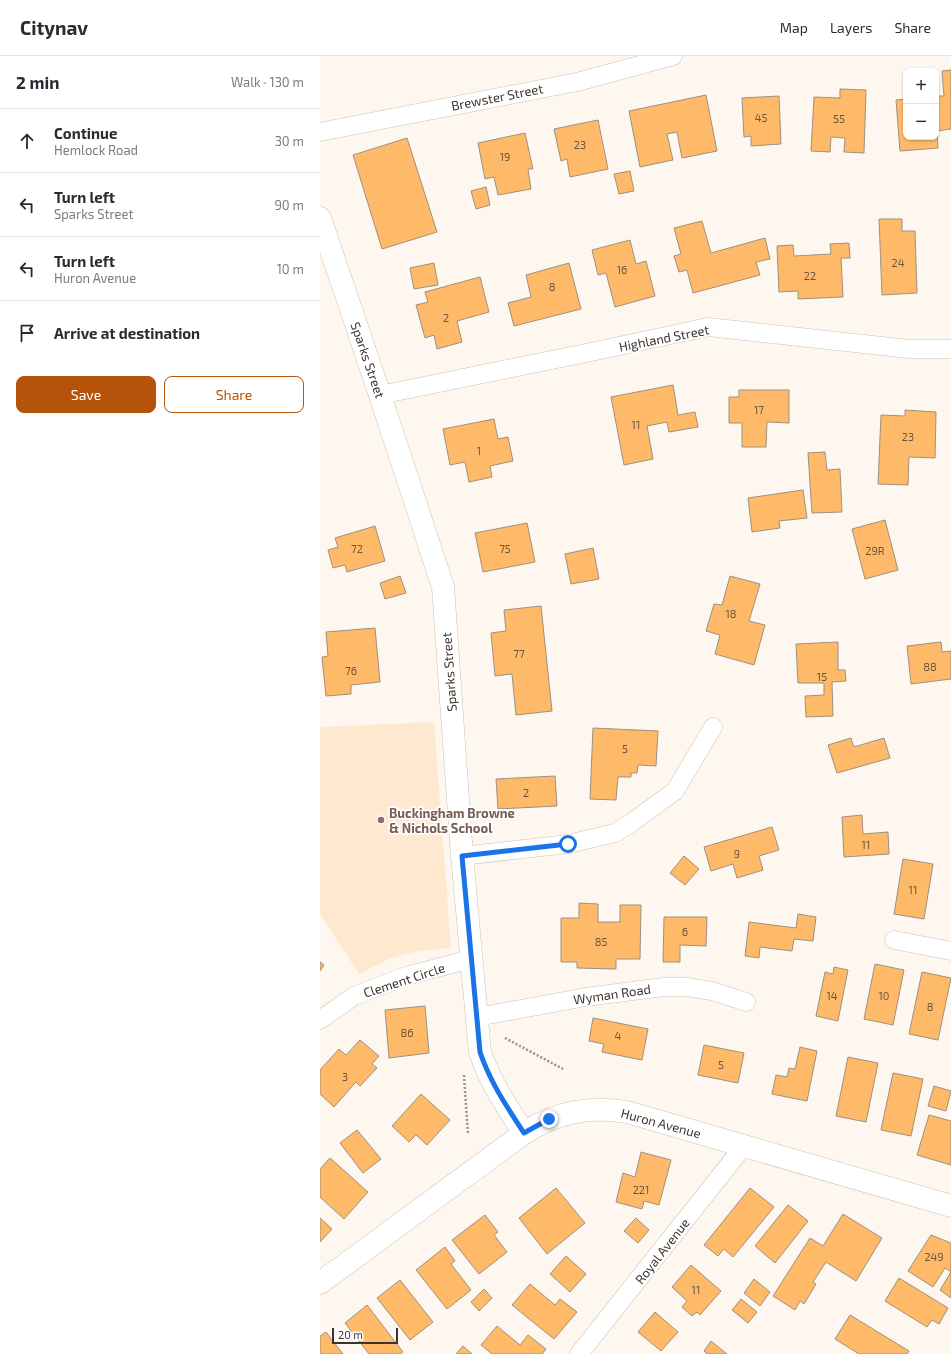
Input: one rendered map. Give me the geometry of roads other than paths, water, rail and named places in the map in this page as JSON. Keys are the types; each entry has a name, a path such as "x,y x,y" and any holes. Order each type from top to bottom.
{"street":[{"name":"Brewster Street","path":"320,132 577,82 615,64 673,56"},
{"name":"Sparks Street","path":"320,218 443,587 462,856 480,1052 485,1068 493,1084 524,1133"},
{"name":"Highland Street","path":"380,395 708,327 909,349 951,349"},
{"path":"462,856 568,844 615,833 630,824 675,791 713,727"},
{"path":"894,940 951,950"},
{"name":"Clement Circle","path":"320,1020 354,996 406,976 471,959"},
{"name":"Wyman Road","path":"477,1017 586,997 664,987 687,987 712,991 746,1002"},
{"name":"Huron Avenue","path":"320,1283 524,1133 542,1122 576,1111 601,1109 627,1112 951,1206"},
{"name":"Royal Avenue","path":"579,1354 744,1146"}],"place":[{"name":"Buckingham Browne & Nichols School","path":"381,820"}]}
